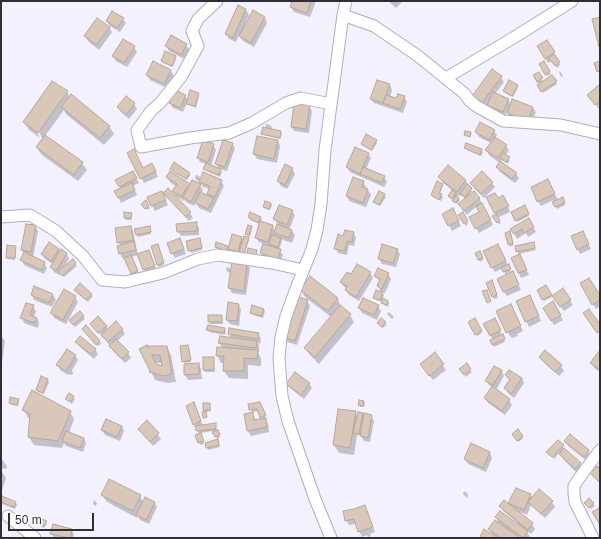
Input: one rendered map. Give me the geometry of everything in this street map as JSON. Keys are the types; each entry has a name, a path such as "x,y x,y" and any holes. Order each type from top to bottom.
{"street":[{"path":"216,1 198,19 192,31 198,46 181,77 161,102 151,111 137,130 140,147 229,133 252,124 286,103 301,98 331,104"},
{"path":"331,538 315,499 288,421 282,396 279,374 279,358 281,337 286,316 312,250 318,230 325,150 342,15 346,1"},
{"path":"446,78 572,1"},
{"path":"342,15 374,26 418,56 465,94 476,106 503,121 561,125 600,134"},
{"path":"1,217 30,215 56,231 83,256 102,280 125,282 163,272 198,259 218,255 272,263 303,270"},
{"path":"593,538 575,502 574,486 600,450"},
{"path":"8,516 35,538"}],"building":[{"path":"292,1 311,1 307,13 290,7"},
{"path":"238,5 246,9 233,38 225,34"},
{"path":"253,10 265,17 251,43 239,36"},
{"path":"112,11 124,18 117,28 106,21"},
{"path":"600,17 600,47 599,47 592,19"},
{"path":"97,18 110,27 96,45 84,36"},
{"path":"171,35 187,44 181,55 165,46"},
{"path":"123,39 135,46 124,63 112,56"},
{"path":"547,40 555,52 545,59 537,46"},
{"path":"165,51 176,56 172,66 161,61"},
{"path":"554,54 560,62 555,66 549,58"},
{"path":"153,61 171,70 164,84 146,75"},
{"path":"544,61 550,71 545,75 539,64"},
{"path":"600,61 600,71 597,72 594,63"},
{"path":"492,69 502,76 482,103 472,96"},
{"path":"539,72 543,78 537,82 533,75"},
{"path":"552,75 557,81 541,92 537,85"},
{"path":"377,80 390,84 383,103 370,99"},
{"path":"509,80 518,85 512,96 503,91"},
{"path":"52,81 68,91 38,133 23,122"},
{"path":"600,84 600,101 595,105 587,95"},
{"path":"175,90 186,95 180,108 169,103"},
{"path":"190,90 199,93 195,106 186,104"},
{"path":"493,92 509,99 503,112 487,105"},
{"path":"71,94 110,126 100,138 61,107"},
{"path":"398,94 405,96 400,109 383,103 386,95 396,98"},
{"path":"126,96 135,103 126,115 117,107"},
{"path":"512,99 533,107 528,121 507,113"},
{"path":"294,103 310,105 306,129 291,127"},
{"path":"480,122 495,130 489,140 475,132"},
{"path":"263,127 281,131 280,138 261,134"},
{"path":"465,131 471,132 470,137 464,135"},
{"path":"366,134 377,140 371,150 361,144"},
{"path":"45,135 83,162 74,175 36,147"},
{"path":"257,136 278,140 274,159 253,154"},
{"path":"495,137 507,145 497,158 485,150"},
{"path":"203,140 214,144 208,162 197,158"},
{"path":"223,140 233,143 225,167 215,164"},
{"path":"466,143 482,149 480,155 464,148"},
{"path":"355,147 369,153 360,174 346,167"},
{"path":"134,149 143,168 152,163 156,171 140,179 127,153"},
{"path":"503,153 510,157 506,162 500,158"},
{"path":"500,161 517,173 512,179 496,167"},
{"path":"174,162 190,173 186,179 170,169"},
{"path":"206,163 221,169 219,175 203,169"},
{"path":"285,164 293,168 285,185 277,181"},
{"path":"448,165 466,180 457,192 438,177"},
{"path":"363,167 385,176 382,183 360,174"},
{"path":"133,171 137,178 119,187 115,180"},
{"path":"170,171 190,184 181,196 172,191 177,184 166,177"},
{"path":"482,171 493,182 481,194 470,183"},
{"path":"203,172 222,180 215,197 207,194 210,186 199,182"},
{"path":"353,177 364,181 362,187 368,189 363,203 346,196"},
{"path":"548,179 555,194 537,202 531,187"},
{"path":"192,180 201,184 191,202 183,197"},
{"path":"437,181 443,184 439,193 442,194 439,200 431,195"},
{"path":"132,183 135,190 118,198 114,191"},
{"path":"467,184 472,188 465,197 460,194"},
{"path":"168,188 191,212 186,217 163,193"},
{"path":"452,190 456,193 452,199 448,196"},
{"path":"162,191 166,200 151,206 147,197"},
{"path":"379,191 385,194 379,205 373,202"},
{"path":"474,191 480,198 464,211 458,204"},
{"path":"200,192 214,198 208,209 195,203"},
{"path":"495,193 498,198 503,195 509,206 494,213 486,197"},
{"path":"456,195 459,198 456,203 452,201"},
{"path":"563,197 565,203 555,207 552,202"},
{"path":"146,200 149,206 145,209 141,204"},
{"path":"265,201 271,203 269,209 263,207"},
{"path":"482,203 491,220 475,229 469,217 479,212 476,206"},
{"path":"279,205 293,210 287,225 273,219"},
{"path":"525,205 529,214 515,221 511,212"},
{"path":"453,208 459,221 448,226 442,214"},
{"path":"124,212 132,213 131,218 124,218"},
{"path":"250,212 261,217 258,223 248,217"},
{"path":"463,212 468,221 464,224 458,215"},
{"path":"496,214 500,220 497,223 492,216"},
{"path":"529,218 534,227 524,233 522,229 514,234 510,229"},
{"path":"260,221 273,225 268,242 255,238"},
{"path":"197,222 197,231 177,232 176,224"},
{"path":"26,224 36,225 31,252 21,250"},
{"path":"277,224 292,230 289,238 274,233"},
{"path":"248,225 252,226 249,235 245,234"},
{"path":"131,226 133,240 117,243 115,228"},
{"path":"150,226 151,232 136,235 134,229"},
{"path":"345,230 354,232 352,242 347,241 345,251 334,249 338,234 343,236"},
{"path":"510,231 513,243 508,245 505,233"},
{"path":"583,231 589,244 577,250 571,236"},
{"path":"232,234 242,237 238,252 228,249"},
{"path":"272,235 281,238 278,247 269,244"},
{"path":"244,236 249,237 244,254 239,252"},
{"path":"180,238 184,249 171,254 167,243"},
{"path":"200,238 202,248 188,251 186,241"},
{"path":"134,241 136,250 119,254 117,246"},
{"path":"49,242 59,249 51,261 41,254"},
{"path":"216,242 228,246 226,251 215,247"},
{"path":"534,242 535,248 516,252 515,246"},
{"path":"158,244 164,263 157,265 151,246"},
{"path":"263,244 281,249 278,259 260,253"},
{"path":"382,244 398,249 393,263 378,259"},
{"path":"498,244 506,261 491,268 483,251"},
{"path":"7,245 16,246 15,258 6,258"},
{"path":"248,248 257,250 256,256 247,254"},
{"path":"61,249 67,253 56,271 50,267"},
{"path":"149,250 155,266 143,270 137,254"},
{"path":"480,251 483,258 478,260 475,253"},
{"path":"24,252 45,262 42,270 20,260"},
{"path":"520,254 527,270 518,273 511,258"},
{"path":"131,255 138,271 131,274 124,258"},
{"path":"73,259 76,263 62,276 58,271"},
{"path":"232,261 247,263 244,291 228,288"},
{"path":"357,264 371,272 356,297 345,290 347,286 340,282 347,272 351,274"},
{"path":"509,264 511,269 503,272 501,267"},
{"path":"378,268 389,273 382,289 377,286 380,279 374,276"},
{"path":"513,271 519,285 503,292 497,279"},
{"path":"310,276 338,298 328,311 300,290"},
{"path":"589,278 600,295 600,300 592,305 580,283"},
{"path":"492,280 497,295 492,297 486,283"},
{"path":"80,283 92,294 86,300 74,290"},
{"path":"546,285 552,295 542,300 537,290"},
{"path":"34,286 53,294 49,303 31,295"},
{"path":"563,288 571,300 560,307 552,296"},
{"path":"64,289 76,296 63,320 50,313"},
{"path":"376,290 383,292 380,300 373,298"},
{"path":"487,290 491,301 487,303 482,291"},
{"path":"530,295 539,316 525,322 516,301"},
{"path":"296,296 308,300 295,341 283,337"},
{"path":"363,298 379,305 374,315 358,308"},
{"path":"383,298 388,301 387,305 381,303"},
{"path":"553,301 561,315 551,321 543,308"},
{"path":"228,302 239,304 237,321 226,320"},
{"path":"26,303 34,305 30,315 37,318 35,323 20,318"},
{"path":"511,304 521,326 506,333 496,311"},
{"path":"252,305 264,309 262,316 250,313"},
{"path":"340,305 351,314 315,357 304,348"},
{"path":"589,309 600,324 600,331 597,333 583,313"},
{"path":"80,311 84,316 73,325 69,320"},
{"path":"208,315 222,315 222,322 208,322"},
{"path":"98,316 107,326 98,333 90,324"},
{"path":"381,318 386,322 382,327 377,323"},
{"path":"475,318 482,331 475,335 468,322"},
{"path":"495,318 501,330 490,336 483,324"},
{"path":"116,321 123,329 108,342 101,335"},
{"path":"86,325 100,341 96,345 82,329"},
{"path":"208,325 225,328 224,333 206,330"},
{"path":"229,328 259,333 258,339 228,334"},
{"path":"503,334 505,339 492,345 490,340"},
{"path":"80,336 96,349 91,354 75,342"},
{"path":"220,336 257,341 256,348 218,343"},
{"path":"116,339 129,352 122,359 109,346"},
{"path":"147,345 148,348 148,346 167,346 172,374 163,376 149,372 150,371 139,349","holes":["152,355 160,355 162,366 156,364"]},
{"path":"188,345 191,360 182,362 180,346"},
{"path":"217,347 258,350 257,359 244,358 244,371 223,371 224,356 216,356"},
{"path":"67,349 76,355 66,371 56,365"},
{"path":"545,350 562,365 555,372 539,357"},
{"path":"600,350 600,370 590,363"},
{"path":"435,352 444,364 429,376 420,364"},
{"path":"203,357 214,357 214,370 203,370"},
{"path":"199,363 199,374 184,375 184,364"},
{"path":"467,363 471,369 464,375 459,369"},
{"path":"494,366 502,370 493,385 485,381"},
{"path":"509,370 522,378 511,394 504,388 510,379 505,375"},
{"path":"295,372 310,383 301,395 286,384"},
{"path":"41,376 48,379 43,393 36,390"},
{"path":"492,386 510,399 502,411 484,398"},
{"path":"32,390 71,411 58,441 28,437 30,414 22,410"},
{"path":"69,393 74,396 71,402 65,399"},
{"path":"10,397 19,399 17,405 9,403"},
{"path":"359,400 364,401 363,406 358,405"},
{"path":"194,402 201,421 193,425 186,406"},
{"path":"260,402 266,415 260,418 257,409 249,410 248,404"},
{"path":"203,403 210,403 210,410 203,410"},
{"path":"338,409 356,411 350,448 333,445"},
{"path":"206,411 207,417 203,418 202,412"},
{"path":"253,412 254,420 266,418 267,427 247,431 244,414"},
{"path":"358,412 363,413 359,434 353,433"},
{"path":"364,413 372,415 368,438 360,436"},
{"path":"106,419 122,426 117,437 101,430"},
{"path":"147,420 159,433 150,442 138,429"},
{"path":"216,423 216,429 196,431 195,426"},
{"path":"518,429 523,436 517,441 512,434"},
{"path":"218,430 220,435 215,437 212,432"},
{"path":"66,431 84,438 80,448 62,441"},
{"path":"201,433 204,441 198,443 195,435"},
{"path":"570,434 589,450 584,457 564,441"},
{"path":"218,439 219,445 206,448 205,443"},
{"path":"558,440 564,445 552,457 546,452"},
{"path":"471,443 490,452 483,468 464,459"},
{"path":"564,448 581,463 575,469 559,454"},
{"path":"597,466 600,469 600,483 590,473"},
{"path":"109,479 141,495 133,511 101,495"},
{"path":"516,488 531,494 524,510 508,503"},
{"path":"539,489 553,501 541,514 528,502"},
{"path":"2,496 16,502 14,507 1,502"},
{"path":"145,497 155,502 146,520 136,515"},
{"path":"589,498 594,503 589,508 584,503"},
{"path":"504,500 533,523 528,530 499,506"},
{"path":"365,505 373,527 358,532 354,519 345,521 343,511"},
{"path":"599,508 600,510 600,525 592,512"},
{"path":"500,511 528,531 523,538 495,517"},
{"path":"40,518 47,521 43,527 37,523"},
{"path":"495,520 520,538 501,538 488,529"},
{"path":"53,524 72,529 70,538 50,534"},
{"path":"484,529 498,538 483,538 480,536"}]}
